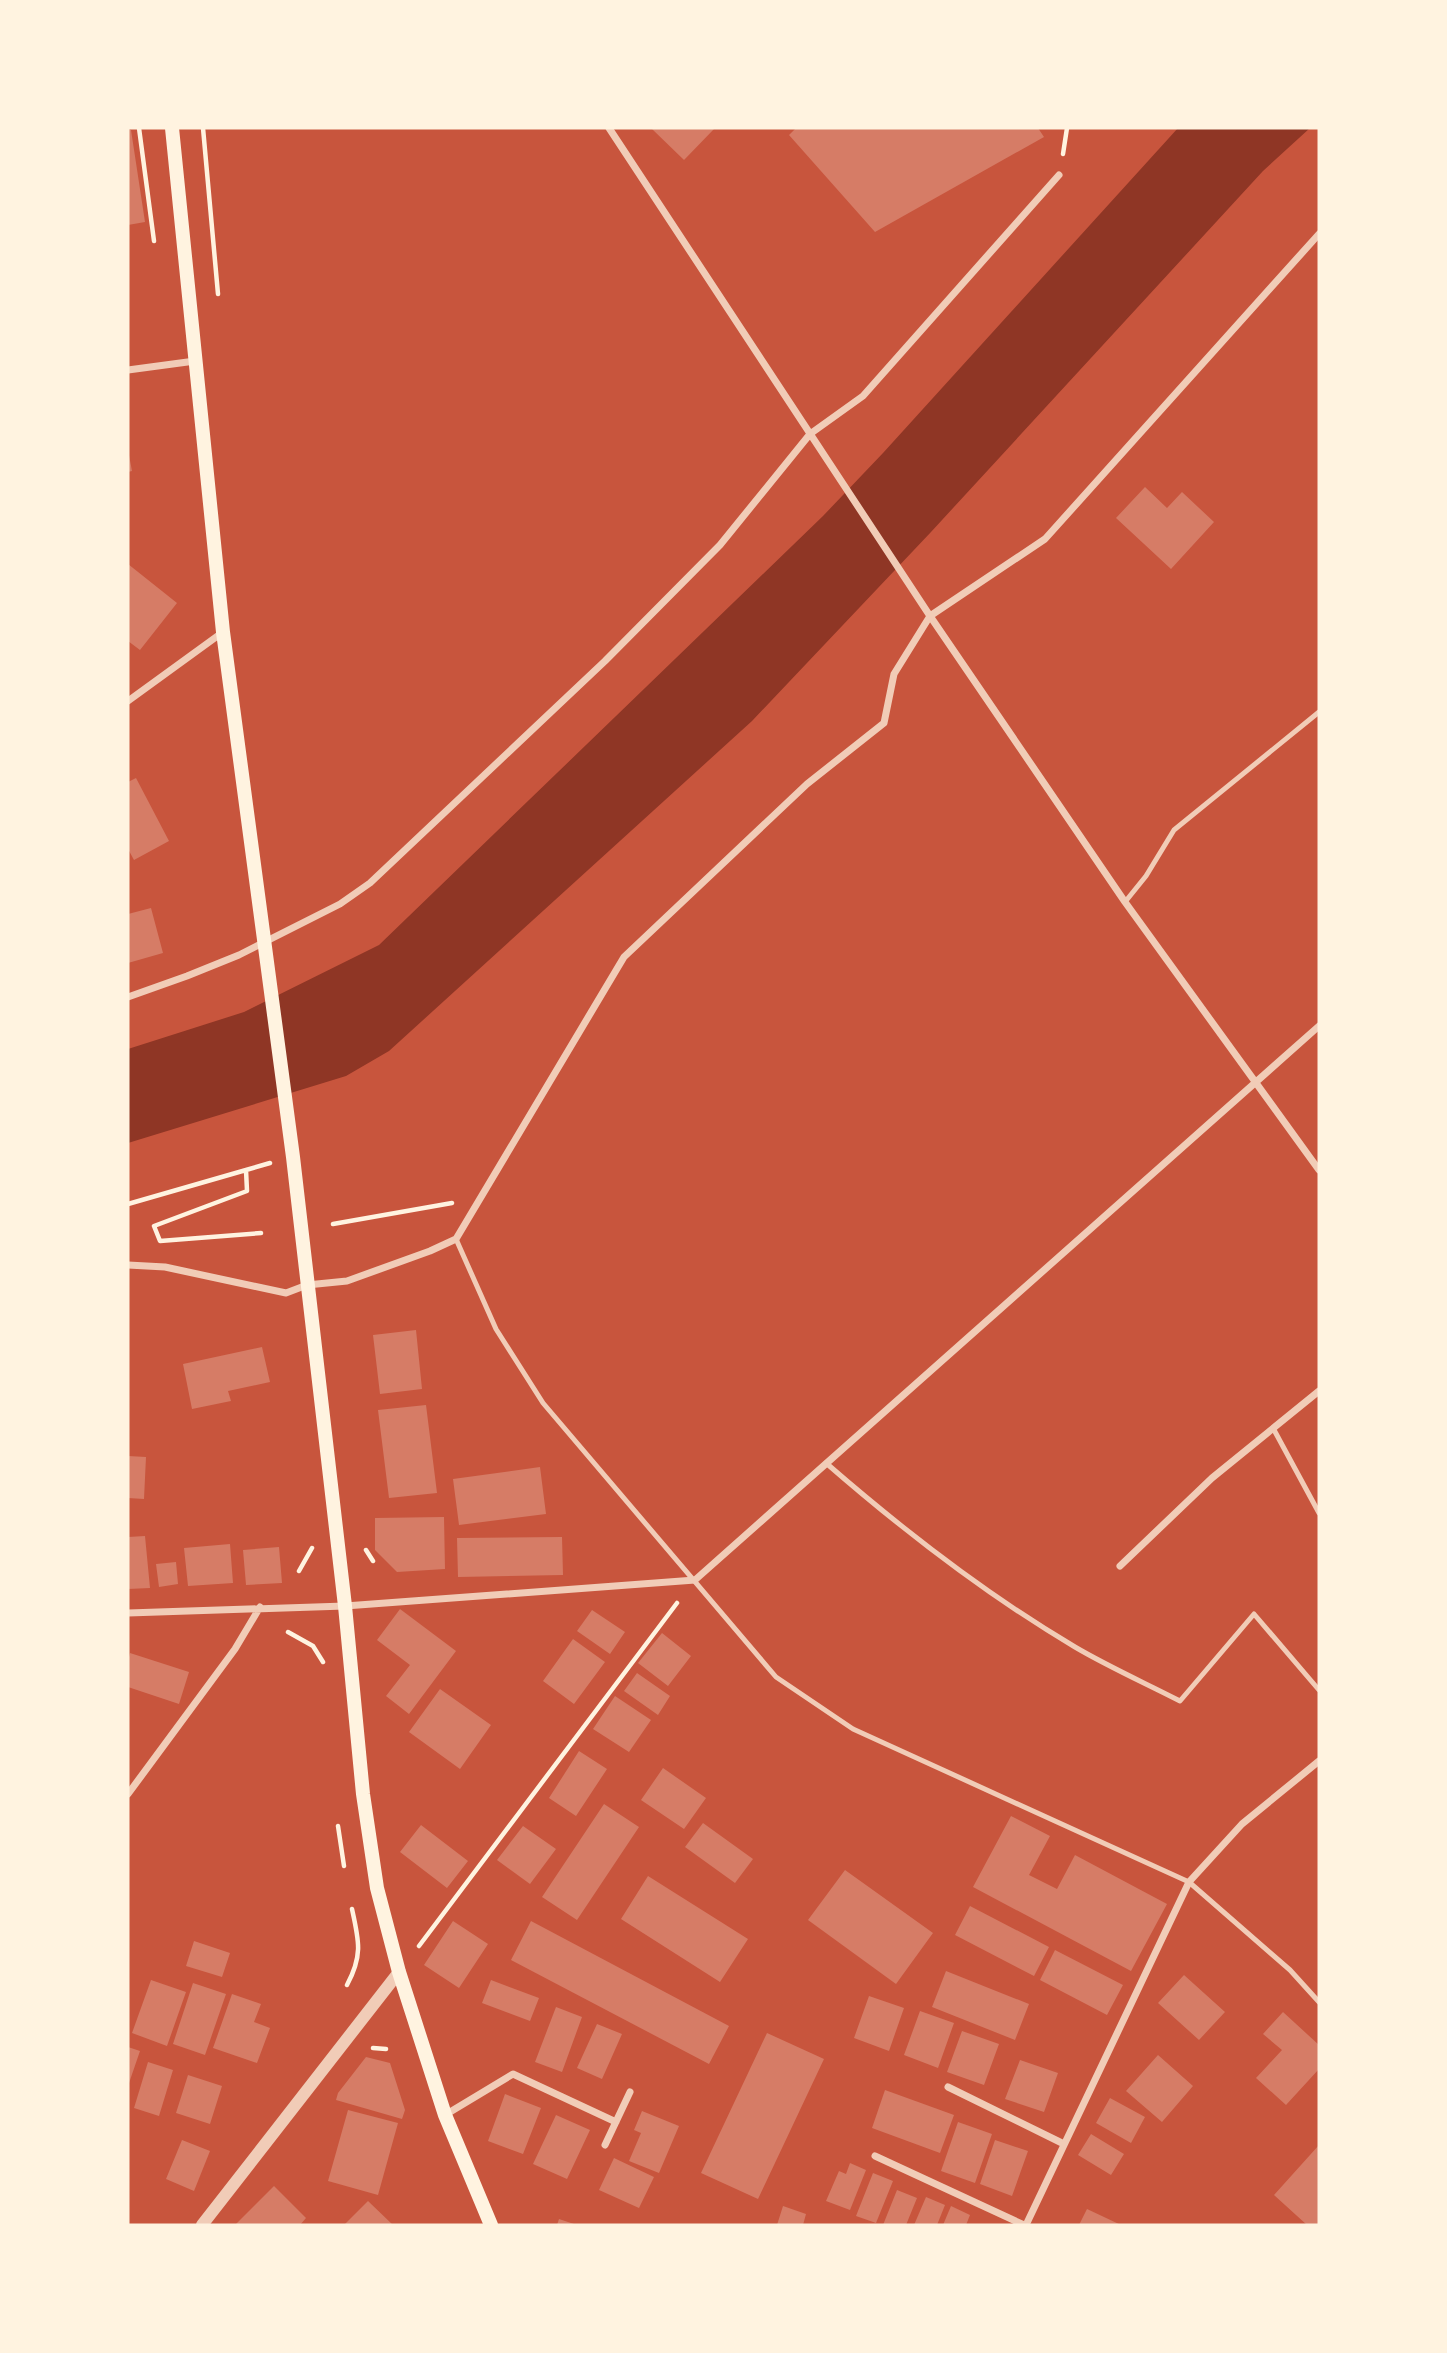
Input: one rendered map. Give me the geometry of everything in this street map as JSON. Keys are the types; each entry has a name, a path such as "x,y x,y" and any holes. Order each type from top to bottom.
{"main road":[{"path":"172,128 223,632 293,1157 345,1606 363,1794 377,1888 399,1972 445,2115 491,2225"}],"street":[{"path":"609,128 930,615 1125,902 1319,1170"},
{"path":"128,997 239,955 265,948 340,904 369,883 605,661 720,545 810,434 863,396 1059,175"},
{"path":"128,1265 165,1266 286,1293 307,1285 347,1281 456,1239 624,957 807,784 884,723 894,674 930,615 1045,539 1319,234"},
{"path":"128,370 195,361"},
{"path":"128,701 223,632"},
{"path":"128,1613 345,1606 695,1580 1319,1026"},
{"path":"1120,1566 1212,1478 1319,1391"},
{"path":"128,1794 234,1649 260,1607"},
{"path":"875,2156 1025,2225 1189,1882 1242,1824 1319,1761"},
{"path":"202,2225 399,1972"},
{"path":"445,2115 513,2074 616,2122"},
{"path":"948,2087 1064,2144"},
{"path":"605,2146 630,2092"}],"lane":[{"path":"1125,902 1146,876 1174,830 1319,712"},
{"path":"456,1239 496,1329 542,1404 776,1677 853,1729 1189,1882 1290,1970 1319,2002"},
{"path":"1273,1429 1319,1513"},
{"path":"826,1463 880,1510 1019,1613 1078,1649 1180,1701 1254,1614 1319,1690"}],"path":[{"path":"128,1204 271,1163"},
{"path":"246,1170 247,1191 154,1226 160,1241 261,1233"},
{"path":"333,1224 480,1199"},
{"path":"399,1972 695,1580"}],"shaded area":[{"path":"1178,128 1310,128 1263,171 931,532 752,721 389,1051 346,1076 128,1143 128,1049 244,1012 379,945 823,516"}],"building":[{"path":"651,128 715,128 684,160"},
{"path":"796,128 1038,128 1044,137 875,232 789,135"},
{"path":"128,130 131,130 145,222 128,225"},
{"path":"128,450 132,471 128,472"},
{"path":"1145,487 1167,508 1182,492 1214,522 1171,569 1116,518"},
{"path":"128,564 177,603 140,650 128,641"},
{"path":"136,778 169,841 134,860 128,849 128,782"},
{"path":"151,908 163,953 128,963 128,914"},
{"path":"416,1330 422,1389 380,1394 373,1335"},
{"path":"262,1347 270,1382 228,1391 231,1401 192,1409 183,1364"},
{"path":"426,1405 437,1493 389,1498 378,1410"},
{"path":"128,1456 146,1457 144,1499 128,1498"},
{"path":"540,1467 546,1514 459,1525 453,1479"},
{"path":"444,1517 445,1569 397,1572 375,1550 375,1518"},
{"path":"145,1536 150,1588 128,1589 128,1537"},
{"path":"562,1537 563,1575 458,1577 457,1538"},
{"path":"230,1544 233,1583 188,1586 184,1548"},
{"path":"279,1547 282,1583 246,1585 243,1550"},
{"path":"176,1562 178,1584 159,1587 156,1564"},
{"path":"400,1609 456,1651 409,1714 386,1696 410,1665 377,1640"},
{"path":"592,1610 625,1632 610,1654 577,1631"},
{"path":"662,1633 691,1656 668,1686 638,1663"},
{"path":"573,1639 605,1662 574,1704 543,1681"},
{"path":"130,1653 189,1672 179,1704 128,1687"},
{"path":"637,1673 670,1696 658,1715 624,1691"},
{"path":"440,1689 491,1725 460,1769 409,1732"},
{"path":"615,1696 651,1720 629,1752 593,1729"},
{"path":"579,1751 607,1769 576,1816 549,1798"},
{"path":"663,1768 706,1798 684,1829 641,1800"},
{"path":"604,1804 639,1827 577,1920 542,1897"},
{"path":"1011,1816 1050,1836 1029,1875 1057,1889 1075,1855 1167,1904 1131,1971 973,1887"},
{"path":"703,1823 753,1859 735,1883 685,1847"},
{"path":"421,1825 468,1861 447,1888 400,1852"},
{"path":"523,1826 556,1849 530,1884 497,1860"},
{"path":"845,1870 933,1933 896,1984 808,1920"},
{"path":"648,1876 748,1939 720,1982 621,1919"},
{"path":"970,1906 1049,1947 1034,1976 955,1935"},
{"path":"453,1921 488,1944 459,1988 424,1965"},
{"path":"531,1921 729,2026 709,2064 511,1960"},
{"path":"194,1941 230,1953 222,1977 186,1966"},
{"path":"1055,1950 1123,1985 1107,2015 1040,1980"},
{"path":"946,1971 1029,2004 1015,2040 932,2007"},
{"path":"1184,1975 1225,2012 1199,2040 1158,2003"},
{"path":"151,1980 186,1992 167,2046 132,2033"},
{"path":"491,1980 539,1998 530,2021 482,2003"},
{"path":"193,1983 226,1994 205,2055 173,2044"},
{"path":"232,1994 261,2004 254,2022 270,2028 257,2063 213,2048"},
{"path":"869,1996 904,2008 889,2051 854,2038"},
{"path":"556,2007 582,2017 562,2072 535,2062"},
{"path":"920,2011 954,2023 938,2068 904,2055"},
{"path":"1283,2012 1319,2045 1319,2069 1286,2105 1256,2078 1282,2050 1263,2034"},
{"path":"597,2024 622,2034 602,2079 577,2068"},
{"path":"962,2031 999,2044 984,2085 947,2072"},
{"path":"767,2033 824,2059 758,2199 701,2173"},
{"path":"128,2047 140,2051 128,2086"},
{"path":"1158,2055 1193,2086 1162,2122 1126,2091"},
{"path":"366,2057 390,2063 405,2110 402,2119 336,2100 338,2093"},
{"path":"1020,2060 1058,2073 1044,2112 1005,2099"},
{"path":"148,2062 173,2070 159,2116 134,2108"},
{"path":"188,2075 222,2086 210,2124 176,2113"},
{"path":"885,2090 954,2115 940,2153 872,2128"},
{"path":"505,2094 541,2108 523,2154 488,2141"},
{"path":"1110,2098 1145,2117 1131,2143 1096,2123"},
{"path":"348,2110 398,2123 378,2195 328,2181"},
{"path":"642,2111 679,2126 659,2173 629,2161 641,2133 634,2130"},
{"path":"556,2115 590,2130 567,2179 533,2164"},
{"path":"958,2122 992,2134 975,2183 941,2171"},
{"path":"1091,2134 1124,2154 1111,2175 1078,2155"},
{"path":"182,2140 210,2151 194,2191 166,2179"},
{"path":"995,2140 1028,2151 1012,2196 980,2184"},
{"path":"1319,2145 1319,2225 1307,2225 1274,2195"},
{"path":"614,2158 654,2177 639,2208 599,2190"},
{"path":"850,2163 866,2170 850,2210 826,2201 839,2171 846,2174"},
{"path":"873,2173 893,2181 876,2223 856,2216"},
{"path":"274,2186 306,2218 300,2225 235,2225"},
{"path":"897,2190 917,2198 906,2225 883,2225"},
{"path":"926,2197 945,2205 937,2225 914,2225"},
{"path":"368,2201 393,2225 344,2225"},
{"path":"783,2206 806,2214 803,2225 777,2225"},
{"path":"951,2206 970,2215 966,2225 943,2225"},
{"path":"1087,2209 1121,2225 1079,2225"},
{"path":"559,2219 577,2225 557,2225"}]}
